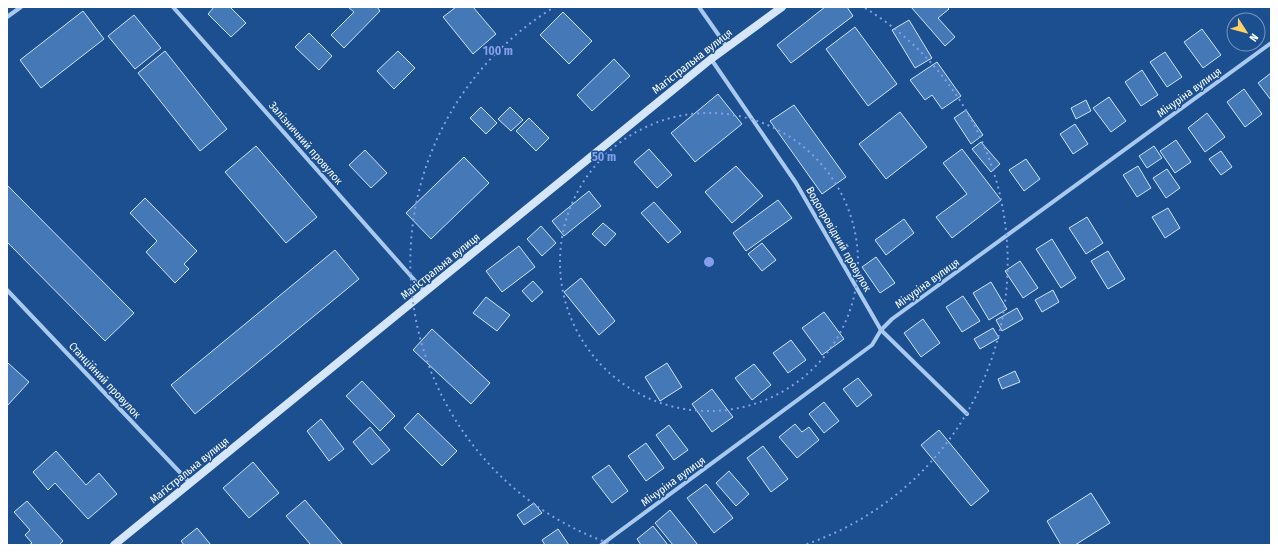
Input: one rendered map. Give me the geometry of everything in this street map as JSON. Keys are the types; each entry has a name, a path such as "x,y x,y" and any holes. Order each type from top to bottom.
{"main road":[{"name":"Магістральна вулиця","path":"114,545 710,59 782,7"}],"street":[{"path":"7,17 21,7"},
{"name":"Залізничний провулок","path":"173,7 425,292"},
{"path":"698,7 727,47"},
{"name":"Мічуріна вулиця","path":"601,545 872,345 881,330 892,319 1271,43"},
{"name":"Водопровідний провулок","path":"710,59 796,183 881,330 967,414"},
{"name":"Станційний провулок","path":"7,290 190,483"}],"building":[{"path":"214,7 230,7 246,23 231,37 208,14"},
{"path":"348,7 377,7 380,11 344,48 331,35 354,12"},
{"path":"456,7 473,7 496,34 473,54 443,17"},
{"path":"825,7 847,7 853,16 791,63 777,45"},
{"path":"911,7 947,7 949,9 938,18 955,37 945,46"},
{"path":"83,11 104,39 41,88 20,60"},
{"path":"563,12 592,41 569,64 540,35"},
{"path":"134,15 161,48 135,69 108,36"},
{"path":"909,20 932,58 915,68 892,30"},
{"path":"855,27 897,84 868,106 826,49"},
{"path":"1202,29 1221,55 1203,68 1184,42"},
{"path":"309,33 332,56 319,70 295,47"},
{"path":"165,51 227,129 200,151 138,73"},
{"path":"398,51 415,68 394,89 377,71"},
{"path":"1165,52 1182,77 1167,87 1150,62"},
{"path":"614,59 630,76 592,111 577,95"},
{"path":"937,62 961,96 942,109 932,95 925,100 910,80"},
{"path":"1142,70 1158,95 1141,106 1125,82"},
{"path":"1271,73 1271,100 1258,83"},
{"path":"1244,89 1262,114 1245,127 1227,102"},
{"path":"718,94 742,124 695,162 671,133"},
{"path":"1109,97 1126,121 1111,132 1093,108"},
{"path":"1086,100 1091,111 1076,119 1071,108"},
{"path":"794,105 846,177 822,194 770,121"},
{"path":"481,107 497,123 486,134 470,118"},
{"path":"510,107 523,120 511,131 498,119"},
{"path":"966,110 983,135 971,144 954,118"},
{"path":"900,112 927,147 886,179 859,144"},
{"path":"1207,113 1225,137 1205,152 1188,128"},
{"path":"529,118 549,138 536,151 516,131"},
{"path":"1075,124 1088,144 1073,154 1060,134"},
{"path":"1176,140 1191,162 1175,173 1160,151"},
{"path":"981,142 1000,164 991,172 972,149"},
{"path":"256,146 317,217 286,243 225,172"},
{"path":"1154,146 1162,158 1147,168 1139,156"},
{"path":"649,149 672,175 657,188 634,162"},
{"path":"962,149 1001,200 952,238 936,217 967,194 943,163"},
{"path":"365,150 387,173 371,188 349,165"},
{"path":"1221,151 1232,167 1221,175 1209,159"},
{"path":"464,157 489,183 431,239 406,213"},
{"path":"1026,159 1040,179 1024,191 1009,170"},
{"path":"736,166 763,196 732,223 705,192"},
{"path":"1138,166 1151,188 1137,197 1123,175"},
{"path":"1167,169 1180,188 1166,198 1153,178"},
{"path":"7,185 134,313 105,341 7,242"},
{"path":"589,191 601,206 564,236 552,221"},
{"path":"145,198 197,251 184,264 189,269 175,283 146,252 157,241 130,213"},
{"path":"778,200 792,218 746,251 733,233"},
{"path":"654,202 681,232 668,243 641,213"},
{"path":"1168,208 1180,228 1165,238 1152,217"},
{"path":"1087,217 1103,243 1086,254 1069,228"},
{"path":"904,219 914,233 886,255 875,240"},
{"path":"603,223 616,234 605,246 592,234"},
{"path":"541,226 556,243 542,256 527,239"},
{"path":"1052,239 1076,278 1061,288 1036,249"},
{"path":"762,243 776,260 762,271 748,254"},
{"path":"519,246 535,267 502,292 486,271"},
{"path":"335,250 359,279 195,414 171,385"},
{"path":"1108,251 1125,279 1108,289 1091,261"},
{"path":"876,257 895,283 880,293 862,267"},
{"path":"1020,261 1038,288 1023,298 1005,271"},
{"path":"581,278 615,321 599,335 564,292"},
{"path":"533,281 543,292 532,302 522,291"},
{"path":"991,282 1007,309 989,320 973,293"},
{"path":"1053,290 1059,302 1042,312 1035,300"},
{"path":"963,296 980,321 962,332 946,307"},
{"path":"486,297 510,315 497,331 473,313"},
{"path":"1017,308 1023,319 1002,331 996,320"},
{"path":"824,312 844,339 822,355 802,328"},
{"path":"923,319 940,343 921,357 904,333"},
{"path":"993,328 999,338 980,349 974,339"},
{"path":"432,329 490,383 471,404 413,350"},
{"path":"791,340 806,360 788,373 773,353"},
{"path":"8,363 29,382 7,406 7,364"},
{"path":"667,363 682,387 660,401 645,377"},
{"path":"754,364 771,385 752,400 735,378"},
{"path":"1015,371 1020,382 1002,389 998,379"},
{"path":"858,378 872,395 857,407 843,389"},
{"path":"362,381 395,416 380,431 346,396"},
{"path":"712,389 733,417 712,432 692,404"},
{"path":"824,402 839,421 824,433 809,414"},
{"path":"418,413 457,451 442,466 404,428"},
{"path":"321,419 344,449 329,461 307,431"},
{"path":"795,424 802,432 809,427 819,440 797,458 779,437"},
{"path":"669,425 688,450 674,460 656,435"},
{"path":"370,427 390,450 372,465 353,442"},
{"path":"939,430 989,491 971,506 921,445"},
{"path":"646,443 664,468 646,481 628,456"},
{"path":"763,446 788,479 771,492 747,458"},
{"path":"56,451 86,485 99,473 117,494 88,519 55,483 48,490 33,472"},
{"path":"253,462 279,493 249,518 223,488"},
{"path":"609,465 628,491 612,503 592,477"},
{"path":"729,471 749,494 736,506 716,483"},
{"path":"706,484 733,518 714,533 687,498"},
{"path":"1091,493 1110,523 1075,545 1061,545 1047,521"},
{"path":"305,500 343,545 311,545 286,516"},
{"path":"27,501 63,541 59,545 29,545 32,543 25,535 30,530 14,512"},
{"path":"534,503 542,513 524,525 517,515"},
{"path":"670,510 698,545 673,545 655,523"},
{"path":"653,526 668,545 641,545 637,539"},
{"path":"197,528 211,545 184,545 181,541"},
{"path":"558,529 569,545 545,545 542,540"}]}
